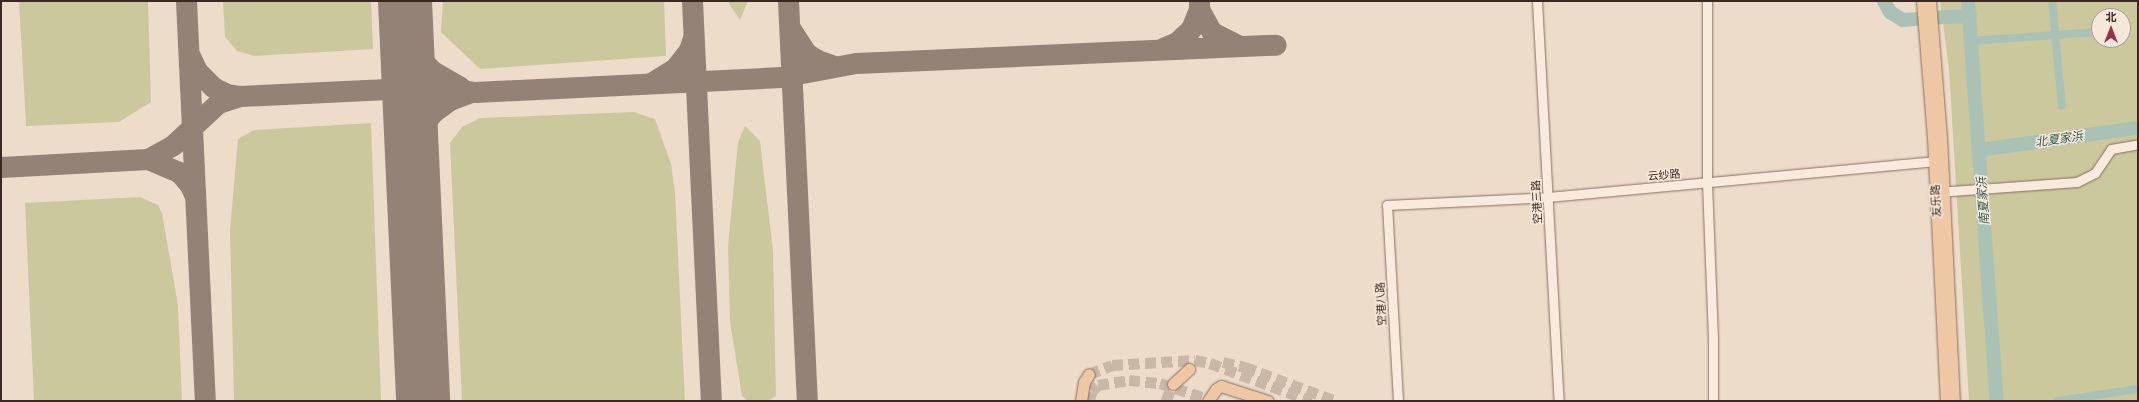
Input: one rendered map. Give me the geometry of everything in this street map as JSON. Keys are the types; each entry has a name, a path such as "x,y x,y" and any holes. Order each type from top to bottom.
{"main road":[{"name":"友乐路","path":"1922,1 1939,161"},
{"name":"友乐路","path":"1930,1 1939,161 1946,401"},
{"name":"友乐路","path":"1940,192 1954,401"},
{"path":"1173,384 1177,378 1189,369"},
{"path":"1081,401 1084,382 1089,374"},
{"path":"1208,401 1216,389 1221,386 1268,401"}],"street":[{"name":"空港三路","path":"1538,1 1559,401"},
{"path":"1707,1 1707,183 1713,337 1713,401"},
{"path":"1940,192 2053,185 2088,179 2095,173 2111,149 2138,144"},
{"name":"云纱路","path":"1387,205 1548,197 1939,161"},
{"name":"空港八路","path":"1387,205 1398,401"}],"shaded area":[{"path":"19,1 148,1 151,102 119,122 26,126"},
{"path":"223,1 371,1 373,49 254,56 237,51 225,37"},
{"path":"443,1 664,1 666,56 480,69 441,32"},
{"path":"729,1 748,1 740,20 729,4"},
{"path":"1940,1 2138,1 2138,401 1969,401 1949,69"},
{"path":"634,112 655,119 671,164 675,192 685,401 462,401 450,143 462,127 480,118"},
{"path":"371,123 381,401 234,401 230,230 238,139 254,130"},
{"path":"745,126 760,141 773,251 776,396 768,401 748,401 742,396 730,322 728,246 738,142"},
{"path":"140,197 158,205 162,213 178,305 182,401 34,401 25,203"}],"waterway":[{"path":"1884,1 1890,12 1903,20 1919,19"},
{"name":"南夏家浜","path":"1968,1 1997,401"},
{"path":"2052,1 2062,106"},
{"path":"1928,18 1970,16"},
{"path":"1971,41 2091,32"},
{"name":"北夏家浜","path":"1979,150 2138,128"},
{"path":"2057,401 2138,389"}],"taxiway":[{"path":"186,1 205,401"},
{"path":"409,1 406,32 411,46 431,70 461,87"},
{"path":"692,1 711,401"},
{"path":"788,1 807,401"},
{"path":"1163,48 1177,42 1191,29 1199,9 1199,1"},
{"path":"1199,9 1212,32 1238,45"},
{"path":"790,28 806,53 817,60 834,66"},
{"path":"651,83 675,68 689,50 693,38"},
{"path":"1,167 148,159 173,145 218,103 240,96 443,87 475,92 781,77 856,63 1276,45"},
{"path":"190,56 197,71 213,87 227,94 240,96"},
{"path":"412,159 422,127 432,113 450,100 471,92"},
{"path":"148,159 179,172 190,185 195,196"}],"runway":[{"path":"405,1 423,401"}],"tunnel":[{"path":"1089,374 1112,365 1195,360 1210,363 1311,401"},
{"path":"1223,362 1245,367 1336,401"},
{"path":"1089,401 1092,391 1098,385 1129,380 1160,383 1214,401"},
{"path":"1166,401 1173,384"}]}
